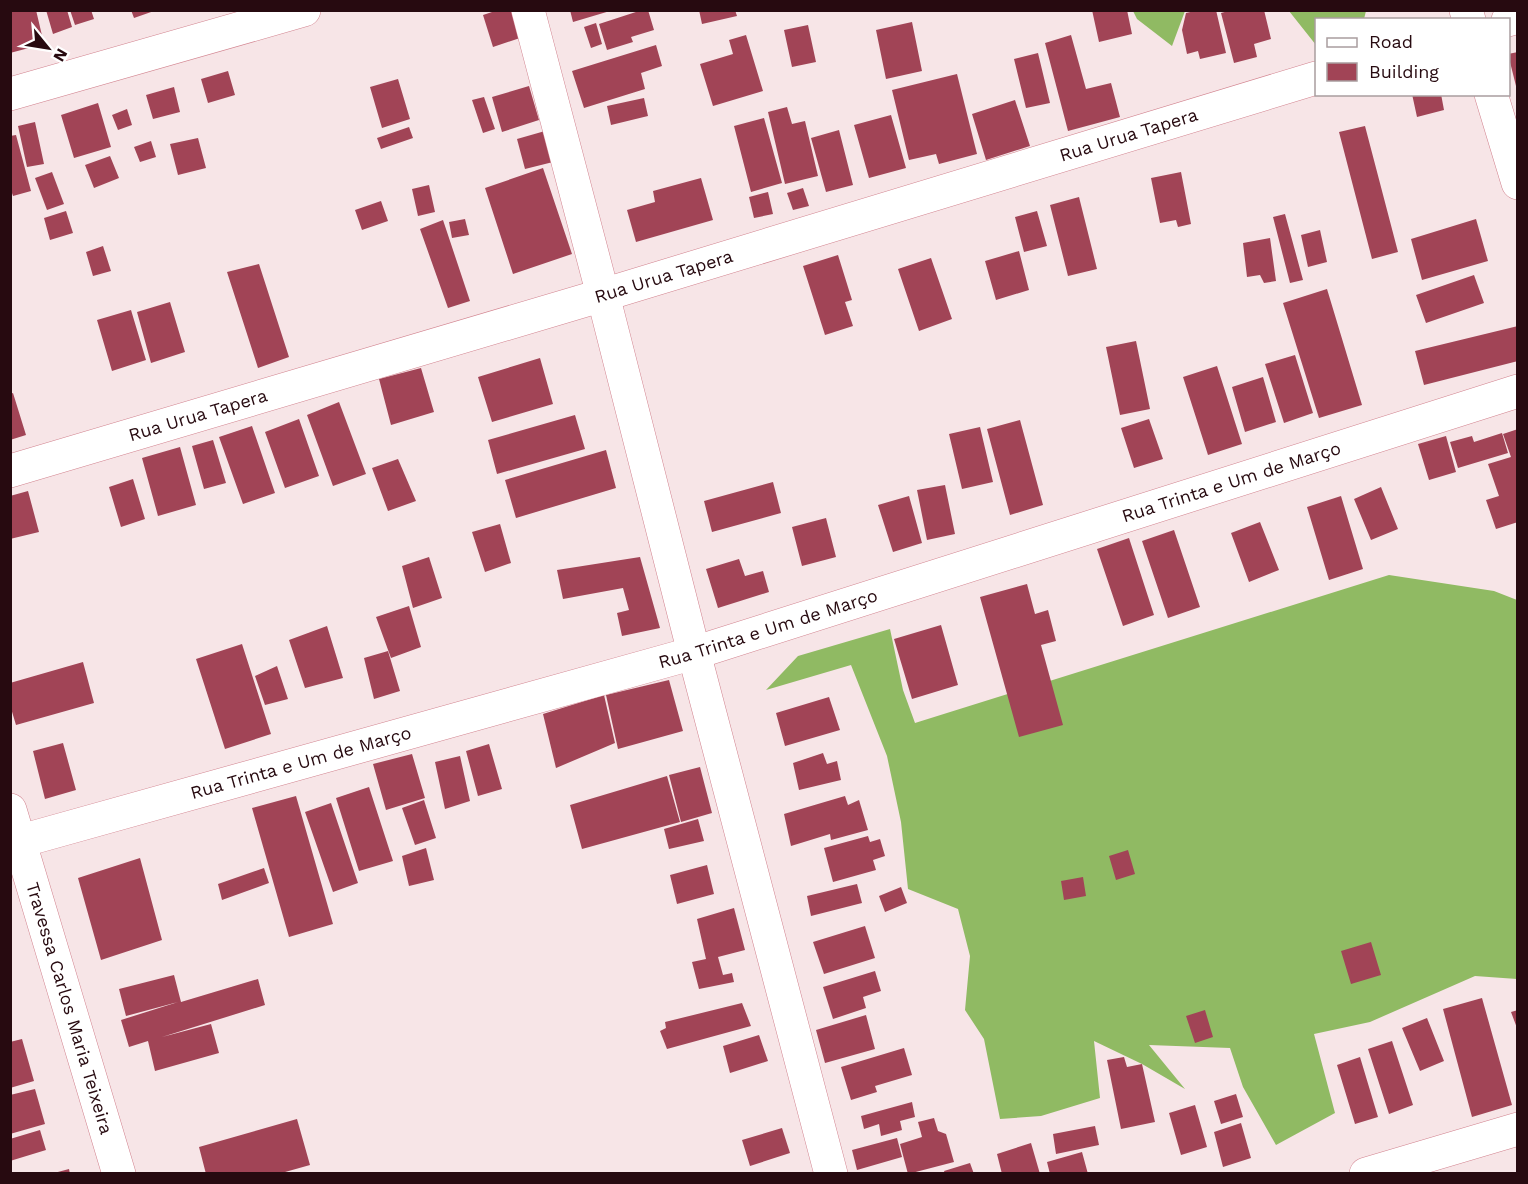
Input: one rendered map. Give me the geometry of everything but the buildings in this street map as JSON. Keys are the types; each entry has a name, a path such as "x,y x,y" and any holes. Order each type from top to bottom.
{"street":[{"path":"10,94 304,10"},
{"path":"528,10 831,1173"},
{"name":"Rua Urua Tapera","path":"10,471 603,295 1315,79"},
{"path":"1492,96 1518,183"},
{"name":"Rua Trinta e Um de Março","path":"15,842 694,653 1518,390"},
{"name":"Travessa Carlos Maria Teixeira","path":"10,810 15,842 119,1173"},
{"path":"1366,1173 1518,1130"}],"green space":[{"path":"1133,11 1185,11 1172,46 1137,19"},
{"path":"1289,11 1366,11 1364,18 1315,18 1315,44"},
{"path":"1389,575 1494,591 1517,600 1517,979 1475,976 1370,1022 1314,1034 1335,1113 1276,1145 1243,1087 1230,1048 1149,1045 1185,1089 1142,1064 1094,1041 1100,1098 1041,1116 1000,1119 984,1039 965,1010 970,956 958,909 908,889 901,822 887,756 851,665 766,690 798,656 890,629 903,690 915,723"}]}
